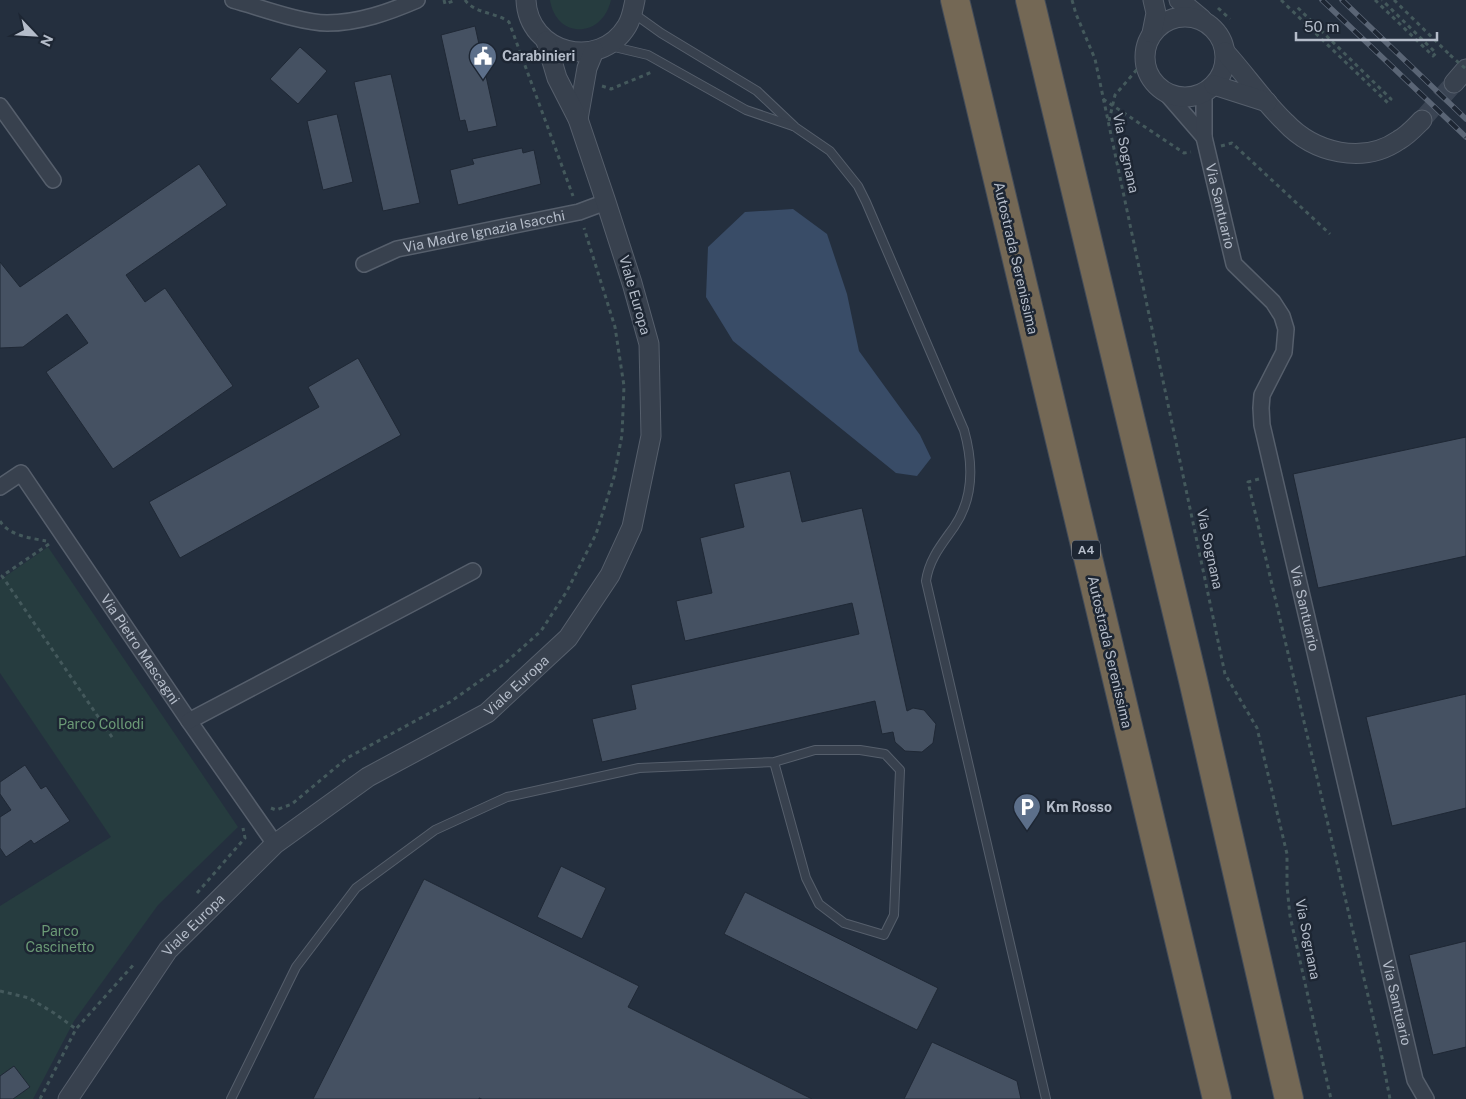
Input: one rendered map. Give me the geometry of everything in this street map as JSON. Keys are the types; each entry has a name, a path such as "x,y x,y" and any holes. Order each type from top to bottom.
{"highway":[{"name":"Autostrada Serenissima","path":"956,0 1217,1099"},
{"path":"1030,0 1193,680 1289,1099"}],"street":[{"path":"233,0 325,23 350,22 392,11 417,0"},
{"path":"1152,34 1156,13 1153,0"},
{"path":"1180,0 1187,8 1215,30 1222,40 1225,52 1286,124 1317,145 1334,152 1366,154 1399,141 1422,120"},
{"path":"524,1 528,17 546,41 561,49 578,52 600,48 618,37 627,26 634,6"},
{"path":"1144,56 1152,34 1160,25 1170,19 1188,17 1206,22"},
{"name":"Viale Europa","path":"68,1099 168,950 275,844 368,777 487,713 568,638 610,575 632,527 651,436 649,344 632,283 578,119 557,78 546,41"},
{"name":"Viale Europa","path":"578,119 587,68 600,48"},
{"name":"Via Santuario","path":"1225,52 1225,64 1221,75 1209,89 1204,137 1234,264 1273,302 1282,316 1286,329 1284,352 1262,395 1262,425 1415,1080 1426,1099"},
{"name":"Via Santuario","path":"1144,56 1150,78 1166,93 1204,137"},
{"path":"1166,93 1179,97 1192,97 1209,89 1267,102"},
{"path":"0,106 53,180"},
{"name":"Via Madre Ignazia Isacchi","path":"364,264 397,249 579,212 606,202"},
{"name":"Via Pietro Mascagni","path":"0,487 21,473 275,844"},
{"path":"189,721 473,571"}],"lane":[{"path":"634,6 661,33 757,90 795,127 830,151 858,186 964,430 971,469 964,509 935,554 928,568 926,581 1046,1099"},
{"path":"600,48 648,54 746,110 795,127"},
{"path":"231,1099 296,967 356,888 435,830 507,797 639,768 774,762 815,750 860,750 885,754 900,770 894,915 884,935 844,923 819,904 806,878 774,762"}],"path":[{"path":"444,0 445,4 456,0"},
{"name":"Via Sognana","path":"1072,0 1094,59 1225,674 1257,728 1287,854 1287,886 1290,916 1331,1099"},
{"path":"1281,0 1388,103 1391,98 1294,5"},
{"path":"1375,0 1433,56 1436,53 1382,0"},
{"path":"1394,0 1450,55 1462,74"},
{"path":"1212,2 1230,19"},
{"path":"1108,124 1115,95 1140,66 1144,56"},
{"path":"1274,476 1248,482 1378,1038 1390,1099"},
{"path":"52,542 2,576 114,740"},
{"path":"0,990 29,998 76,1029"}],"green space":[{"path":"550,0 611,0 606,13 599,22 579,29 561,22 554,13"},
{"path":"48,547 238,827 158,905 74,1021 33,1099 0,1099 0,906 111,837 0,673 0,580"}],"water":[{"path":"793,209 827,234 847,294 859,351 920,435 931,458 917,476 896,473 733,341 706,297 708,247 745,212"}],"building":[{"path":"475,26 497,126 468,132 465,120 460,121 441,35"},
{"path":"300,47 327,71 298,104 270,79"},
{"path":"391,74 420,203 383,211 354,82"},
{"path":"337,114 353,182 323,190 307,121"},
{"path":"522,148 523,153 534,150 541,184 458,205 450,170 474,164 472,159"},
{"path":"199,164 227,205 126,275 145,302 165,288 233,386 113,469 46,372 88,343 67,314 23,347 0,348 0,262 20,287"},
{"path":"358,358 401,435 180,558 149,502 319,407 308,387"},
{"path":"1466,437 1466,556 1318,588 1293,474"},
{"path":"790,471 802,522 862,508 907,711 913,708 924,710 936,724 933,743 922,752 905,751 895,742 893,732 882,734 875,701 602,762 592,719 636,709 631,685 859,634 852,603 685,641 676,601 712,593 700,538 744,527 734,484"},
{"path":"1466,694 1466,808 1392,826 1366,717"},
{"path":"25,765 41,789 46,786 70,821 34,844 31,840 6,857 0,848 0,817 11,810 0,794 0,782"},
{"path":"561,866 606,888 582,939 537,917"},
{"path":"424,879 639,986 628,1007 812,1099 313,1099"},
{"path":"745,892 938,988 917,1030 724,934"},
{"path":"1466,941 1466,1047 1433,1055 1409,955"},
{"path":"932,1042 1017,1081 1021,1099 904,1099"},
{"path":"14,1066 30,1087 13,1099 0,1099 0,1076"}],"tunnel":[{"path":"1422,120 1454,83"}],"railway":[{"path":"1322,0 1466,137"},
{"path":"1342,0 1466,119"}],"place":[{"name":"Carabinieri","path":"483,80"},
{"name":"Km Rosso","path":"1027,831"}],"park label":[{"name":"Parco Collodi","path":"101,724"},
{"name":"Parco Cascinetto","path":"60,940"}]}
